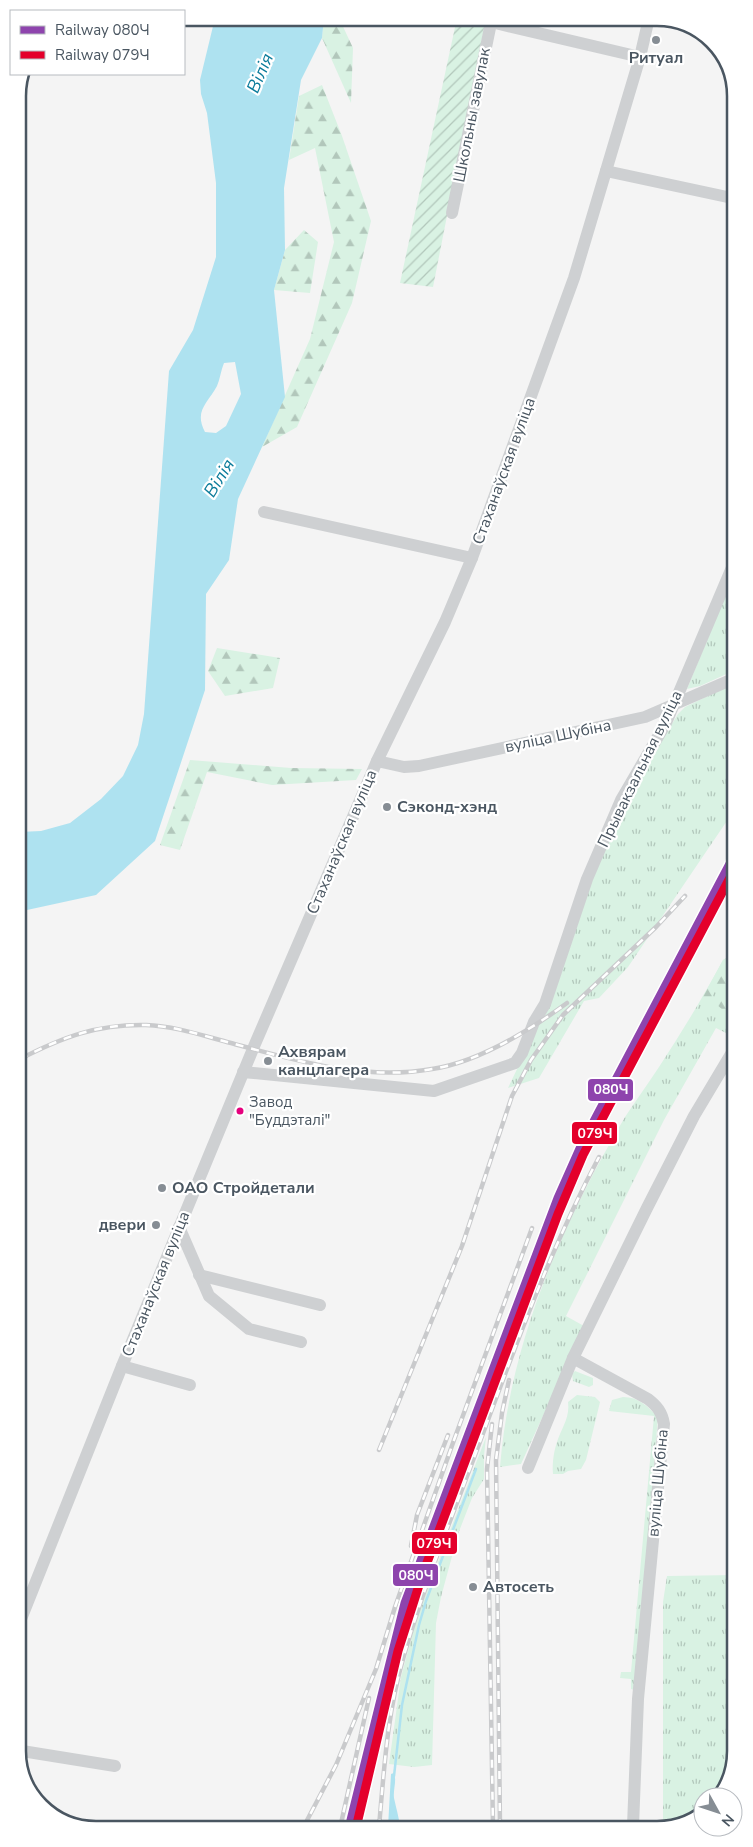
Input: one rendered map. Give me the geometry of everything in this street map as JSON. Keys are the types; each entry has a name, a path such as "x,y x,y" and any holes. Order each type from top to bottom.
{"street":[{"name":"Школьны завулак","path":"452,213 490,26"},
{"path":"515,26 640,57"},
{"name":"Стаханаўская вуліца","path":"26,1606 122,1366 243,1072 377,760 445,622 472,558 574,278 648,26"},
{"path":"606,171 727,197"},
{"path":"264,512 472,558"},
{"name":"Прывакзальная вуліца","path":"243,1072 434,1092 515,1063 522,1053 534,1022 544,1004 587,879 621,800 666,723 727,579"},
{"name":"вуліца Шубіна","path":"377,760 404,767 419,766 645,717 727,682"},
{"path":"528,1468 573,1358 694,1116 727,1061"},
{"path":"179,1227 209,1296 249,1329 301,1342"},
{"path":"199,1275 320,1306"},
{"name":"вуліца Шубіна","path":"573,1358 648,1399 662,1414 664,1424 638,1699 633,1821"},
{"path":"122,1366 190,1384"},
{"path":"26,1752 115,1766"}],"green space":[{"path":"323,26 343,26 353,48 351,103 322,38"},
{"path":"455,26 484,26 433,287 400,283"},
{"path":"322,85 342,136 371,221 352,303 297,427 262,447 310,339 334,242 315,148 289,160 299,96"},
{"path":"304,230 318,242 310,293 274,290 285,250"},
{"path":"727,591 727,674 700,686 687,689"},
{"path":"217,648 280,658 273,688 225,696 208,671"},
{"path":"727,687 727,821 628,967 599,998 584,1001 539,1078 508,1088 527,1048 625,800 678,714 685,707"},
{"path":"190,760 291,768 362,769 356,780 272,785 207,772 180,850 160,845"},
{"path":"727,958 727,1034 716,1028 664,1120 566,1316 584,1326 521,1464 500,1467 506,1420 527,1330 560,1242 580,1199 625,1117 676,1041 723,960"},
{"path":"723,960 727,960 727,1008 723,1010 716,1004 719,991 716,988 708,1006 706,1008 703,1007 703,997"},
{"path":"575,1371 593,1378 593,1385 589,1387 573,1381 572,1374"},
{"path":"577,1395 595,1397 600,1402 586,1460 581,1469 568,1471 563,1474 553,1474 554,1452 567,1416 568,1402"},
{"path":"623,1397 638,1400 658,1417 635,1690 631,1689 631,1679 620,1678 621,1672 631,1672 654,1416 609,1411 612,1400"},
{"path":"486,1437 484,1479 472,1498 458,1534 436,1623 432,1765 414,1767 389,1764 401,1677 418,1614"},
{"path":"727,1575 727,1751 724,1769 716,1787 693,1787 693,1810 679,1817 663,1820 663,1602 667,1576"}],"water":[{"name":"Вілія","path":"213,26 323,26 322,38 301,80 284,188 285,250 274,290 285,397 238,499 229,560 206,594 205,690 155,841 96,895 27,910 26,832 41,831 70,823 101,799 123,776 138,745 144,714 169,371 193,330 216,257 216,183 207,113 201,94 200,80","holes":["235,362 241,394 226,426 216,433 205,432 201,413 217,386 224,363"]},
{"path":"394,1773 394,1798 399,1821 388,1821 391,1774"}],"waterway":[{"path":"394,1776 402,1705 419,1625 426,1601 476,1469"}],"railway":[{"path":"379,1450 462,1246 512,1096 531,1060 563,1015 656,927 685,896"},
{"path":"26,1056 81,1033 128,1025 146,1025 179,1029 331,1067 381,1073 407,1072 432,1069 468,1060 503,1044 567,1003"},
{"path":"380,1821 393,1701 403,1659 421,1601 537,1291 582,1190 599,1157"},
{"path":"307,1821 336,1765 376,1669 395,1607 454,1440 532,1228"},
{"path":"500,1821 496,1460 502,1413 509,1380"},
{"path":"492,1424 487,1469 493,1821"},
{"path":"411,1546 417,1515 448,1435"},
{"path":"342,1821 369,1698"}],"rail line":[{"name":"080Ч","path":"351,1821 405,1603 558,1198 582,1144 727,869"},
{"name":"079Ч","path":"358,1821 398,1651 422,1576 558,1214 583,1155 727,883"}],"place":[{"name":"Ритуал","path":"656,40"},
{"name":"Сэконд-хэнд","path":"387,807"},
{"name":"Ахвярам канцлагера","path":"268,1061"},
{"name":"Завод \"Буддэталі\"","path":"240,1111"},
{"name":"ОАО Стройдетали","path":"162,1188"},
{"name":"двери","path":"156,1225"},
{"name":"Автосеть","path":"473,1587"}]}
